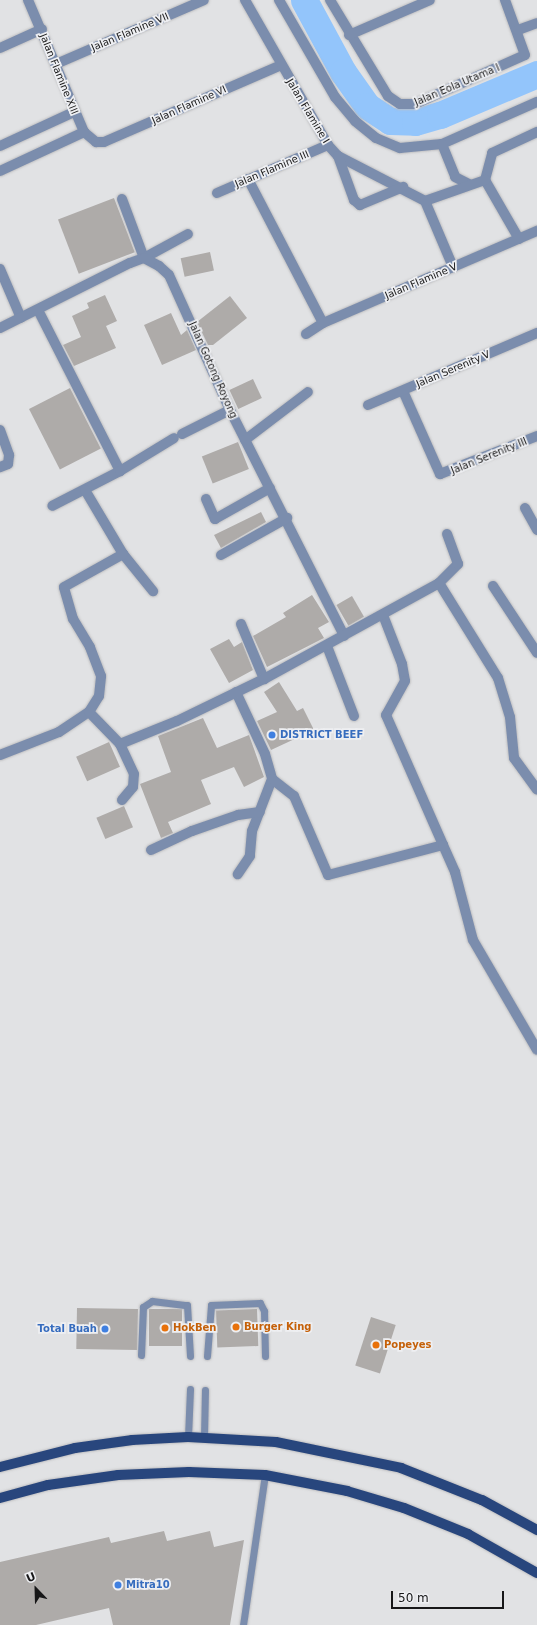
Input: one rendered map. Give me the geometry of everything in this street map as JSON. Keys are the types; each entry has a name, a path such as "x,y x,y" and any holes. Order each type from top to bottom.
{"main road":[{"path":"0,1467 75,1448 188,1436 276,1442 401,1468 482,1500 537,1530"},
{"path":"0,1498 48,1485 118,1475 189,1472 265,1475 347,1491 404,1508 468,1534 537,1573"}],"street":[{"name":"Jalan Flamine XIII","path":"28,0 42,29 74,112 84,132 96,142"},
{"name":"Jalan Flamine VII","path":"56,64 204,0"},
{"name":"Jalan Flamine I","path":"245,0 328,145 338,156 403,187 425,201"},
{"path":"279,0 335,98 355,121 376,138 400,148 442,144 537,102"},
{"name":"Jalan Eola Utama I","path":"330,0 349,34 388,96 400,104 415,104 522,57 525,49 505,0"},
{"path":"349,34 430,0"},
{"path":"518,30 537,23"},
{"path":"0,48 42,29"},
{"name":"Jalan Flamine VI","path":"96,142 104,142 281,65"},
{"path":"0,146 74,112"},
{"path":"0,171 84,132"},
{"path":"519,239 485,180 492,154 537,132"},
{"path":"442,144 455,177 469,184"},
{"name":"Jalan Flamine III","path":"217,193 328,145"},
{"path":"338,156 354,200 360,205 403,187"},
{"path":"446,193 455,177"},
{"path":"248,179 323,323"},
{"path":"453,267 425,201 469,184 485,180"},
{"path":"122,199 144,258"},
{"name":"Jalan Flamine V","path":"306,334 323,323 537,232"},
{"path":"0,328 144,258 188,234"},
{"name":"Jalan Gotong Royong","path":"144,258 169,275 230,410 287,518 344,636"},
{"path":"0,269 21,318"},
{"path":"38,310 120,471"},
{"name":"Jalan Serenity V","path":"368,405 537,333"},
{"name":"Jalan Serenity III","path":"403,391 440,474 537,436"},
{"path":"245,440 308,392"},
{"path":"52,506 120,471 178,436 230,410"},
{"path":"0,430 9,455 8,464 0,467"},
{"path":"206,500 214,519 270,488"},
{"path":"85,490 123,554 153,591"},
{"path":"524,508 537,530"},
{"path":"221,555 287,518"},
{"path":"120,744 264,678 327,646 439,583 458,564 447,534"},
{"path":"0,755 59,732 89,712 99,696 101,676 90,647 72,619 64,587 123,554"},
{"path":"439,583 498,678 510,718 514,758 537,790"},
{"path":"493,586 537,653"},
{"path":"383,615 402,664 405,681 386,715 455,872 473,940 537,1050"},
{"path":"241,624 264,678"},
{"path":"327,646 354,716"},
{"path":"236,692 265,754 272,779 252,831 250,856 238,874"},
{"path":"89,712 120,744 134,774 133,787 122,800"},
{"path":"272,779 294,796 328,875 443,846"},
{"path":"151,850 192,831 238,815 260,812"}],"lane":[{"path":"141,1356 142,1307 152,1301 187,1305 190,1356"},
{"path":"208,1356 211,1305 260,1303 264,1311 265,1356"},
{"path":"188,1436 190,1389"},
{"path":"204,1437 205,1390"},
{"path":"243,1625 265,1475"}],"building":[{"path":"114,198 135,252 79,274 58,220"},
{"path":"210,252 214,271 185,277 181,258"},
{"path":"105,295 117,321 106,326 116,348 74,366 63,345 81,337 72,316 89,308 87,303"},
{"path":"230,296 247,318 213,345 208,345 197,322"},
{"path":"171,313 181,335 187,330 196,350 162,365 144,325"},
{"path":"253,379 262,398 238,409 229,390"},
{"path":"70,388 101,449 60,469 29,409"},
{"path":"238,442 249,469 213,483 202,457"},
{"path":"261,512 266,522 221,548 214,535"},
{"path":"312,595 329,622 318,628 324,638 267,667 253,636 286,617 283,613"},
{"path":"352,596 364,617 348,626 336,605"},
{"path":"229,639 234,647 242,642 253,670 229,683 210,649"},
{"path":"279,682 297,711 303,708 314,730 271,750 257,721 277,712 264,692"},
{"path":"203,718 217,748 249,735 264,777 244,787 234,767 201,780 211,804 168,822 173,833 161,838 140,784 171,772 158,736"},
{"path":"109,742 120,767 87,781 76,757"},
{"path":"124,806 133,827 105,839 96,818"},
{"name":"Total Buah","path":"77,1308 138,1309 137,1350 76,1349"},
{"name":"HokBen","path":"149,1309 182,1309 182,1346 149,1346"},
{"name":"Burger King","path":"257,1309 258,1346 217,1347 216,1310"},
{"name":"Popeyes","path":"371,1317 396,1325 380,1374 355,1366"},
{"name":"Mitra10","path":"164,1531 167,1541 210,1531 214,1547 244,1540 230,1625 113,1625 109,1608 36,1625 0,1625 0,1562 109,1537 111,1543"}],"waterway":[{"path":"304,0 343,72 367,106 390,121 415,122 440,115 537,74"}],"place":[{"name":"DISTRICT BEEF","path":"272,735"},
{"name":"Burger King","path":"236,1327"},
{"name":"HokBen","path":"165,1328"},
{"name":"Total Buah","path":"105,1329"},
{"name":"Popeyes","path":"376,1345"},
{"name":"Mitra10","path":"118,1585"}]}
